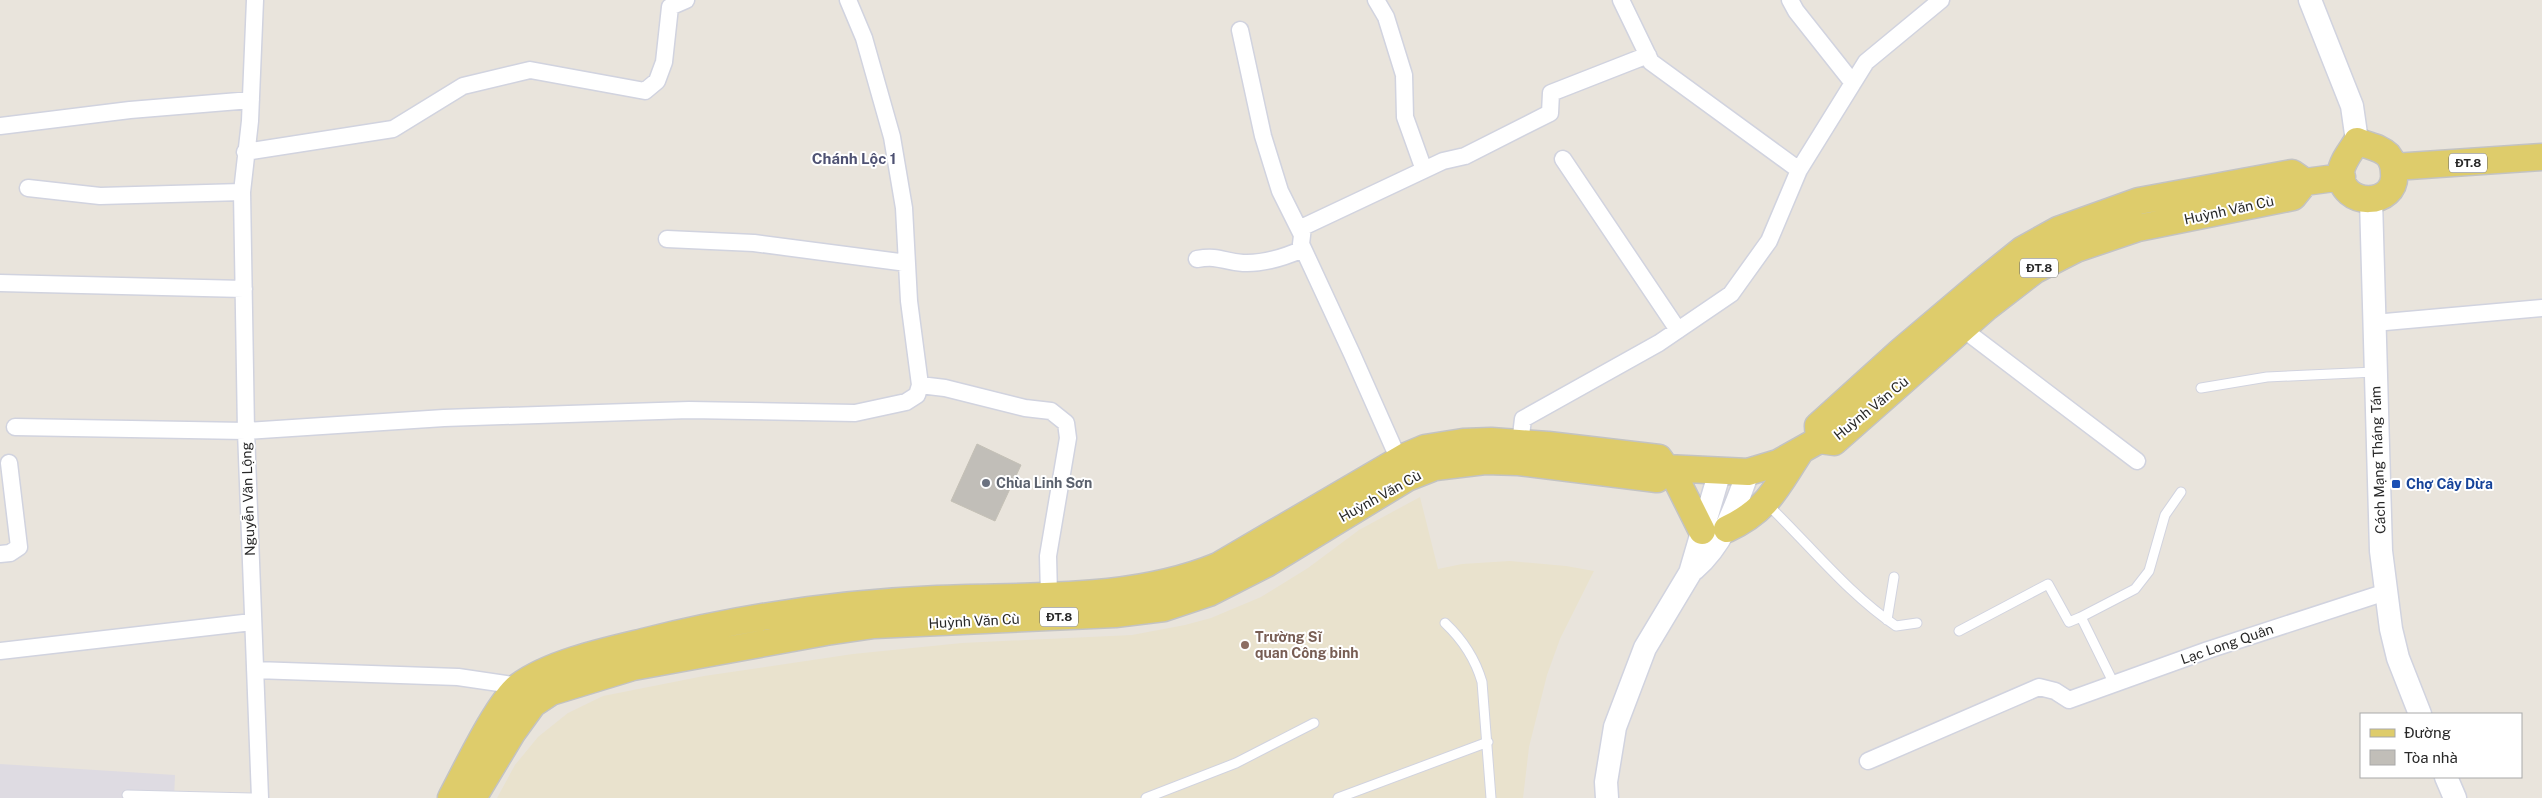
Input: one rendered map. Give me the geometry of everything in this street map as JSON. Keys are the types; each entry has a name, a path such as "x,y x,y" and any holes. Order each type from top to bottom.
{"main road":[{"path":"2310,0 2352,106 2357,141 2343,163 2342,177 2344,186 2350,193 2361,199 2371,200 2386,193 2392,185 2395,177 2394,167 2388,156 2381,150 2368,147 2357,141"},
{"name":"ĐT.8","path":"2394,167 2542,157"},
{"path":"1714,530 1749,519 1766,503 1811,444 1818,426 1901,350 1993,288 2022,250 2058,230 2139,201 2292,173 2305,182 2342,177"},
{"name":"Cách Mạng Tháng Tám","path":"2371,200 2381,551 2398,658 2420,713"},
{"name":"Huỳnh Văn Cù","path":"1668,469 1748,472 1778,463 1811,444 1834,442 1963,328 1993,288"},
{"path":"451,798 504,703 519,686 576,660 663,636 766,617 843,607 934,599 1049,595 1154,586 1188,578 1218,566 1398,460 1425,448 1444,444 1491,441 1519,452 1658,458 1714,530"},
{"name":"Huỳnh Văn Cù","path":"473,798 524,714 533,704 551,692 633,667 874,625 1115,614 1164,608 1209,593 1266,564 1360,506 1423,471 1519,452"},
{"path":"1714,530 1720,471"},
{"path":"1607,798 1606,782 1615,727 1645,648 1748,472"},
{"path":"519,686 551,692"},
{"path":"2446,778 2455,798"}],"street":[{"path":"255,0 251,100 242,192 246,431 444,418 689,410 856,413 906,402 917,395 920,385 909,302 904,208 892,137 864,38 848,0"},
{"path":"245,152 393,129 463,86 530,70 645,91 657,81 664,62 670,8 686,0"},
{"path":"1376,0 1386,17 1404,76 1405,117 1424,170"},
{"path":"1621,0 1651,62 1799,170"},
{"path":"1790,0 1796,11 1853,83"},
{"path":"1519,452 1523,419 1678,330 1731,294 1769,241 1799,170 1866,62 1925,5 1941,0"},
{"path":"1240,30 1266,145 1280,191 1398,460"},
{"path":"1197,259 1214,256 1242,263 1280,258 1302,241 1303,228 1443,161 1465,156 1550,113 1551,93 1648,55"},
{"path":"0,126 130,110 251,100"},
{"path":"1563,159 1678,330"},
{"path":"28,188 100,196 242,192"},
{"path":"667,240 754,243 907,263"},
{"path":"0,283 244,288"},
{"path":"2374,322 2542,308"},
{"path":"1963,328 2136,461"},
{"path":"920,385 945,388 1025,408 1051,411 1066,423 1068,438 1048,556 1049,595"},
{"name":"Nguyễn Văn Lộng","path":"14,427 246,431 260,798"},
{"path":"0,554 10,553 19,547 9,463"},
{"name":"Lạc Long Quân","path":"1868,761 2039,687 2055,691 2069,700 2208,650 2386,592"},
{"path":"0,651 252,622"},
{"path":"255,670 458,677 519,686"}],"lane":[{"path":"2201,388 2268,377 2376,372"},
{"path":"1959,631 2048,584 2069,622 2135,590 2149,571 2165,515 2181,492"},
{"path":"1766,503 1838,577 1887,620 1896,626 1917,623"},
{"path":"1887,620 1894,577"},
{"path":"2081,616 2114,684"},
{"path":"1445,622 1464,644 1478,669 1484,696 1492,798"},
{"path":"1146,798 1236,763 1314,723"},
{"path":"1338,798 1488,742"},
{"path":"127,795 252,798"}],"shaded area":[{"name":"Trường Sĩ quan Công binh","path":"1420,497 1438,569 1462,564 1510,561 1566,566 1594,571 1560,639 1547,675 1529,747 1523,798 497,798 515,765 538,737 568,713 603,696 704,676 853,654 962,643 1132,635 1185,625 1211,618 1261,597 1308,568 1359,530"},
{"path":"0,764 175,775 174,798 0,798"}],"building":[{"name":"Chùa Linh Sơn","path":"977,444 1021,465 995,521 951,501"}],"place":[{"name":"Chùa Linh Sơn","path":"986,483"},
{"name":"Chợ Cây Dừa","path":"2396,484"},
{"name":"Trường Sĩ quan Công binh","path":"1245,645"}],"district":[{"name":"Chánh Lộc 1","path":"854,159"}]}
